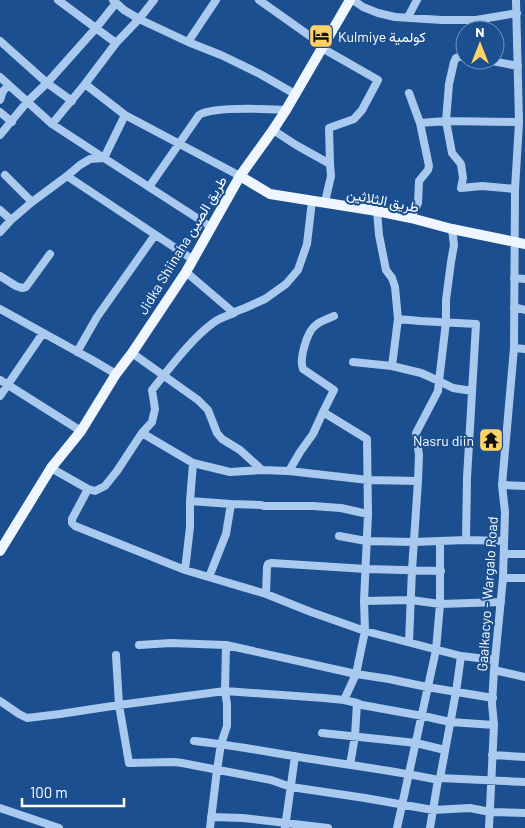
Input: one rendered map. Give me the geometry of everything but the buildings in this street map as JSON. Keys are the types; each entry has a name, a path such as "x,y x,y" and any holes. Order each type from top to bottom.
{"main road":[{"name":"Jidka Shiinaha طريق الصين","path":"0,551 52,468 81,430 116,374 186,272 240,176 286,110 351,0"},
{"name":"طريق الثلاثين","path":"240,176 270,194 377,211 520,243"}],"street":[{"path":"58,0 116,43"},
{"path":"52,124 86,84 116,43 140,19 154,0"},
{"path":"188,42 216,0"},
{"path":"259,0 323,47 378,80 362,110 354,119 329,128 331,176 325,202"},
{"path":"351,0 378,13 395,17 455,20"},
{"path":"408,17 417,0"},
{"name":"Gaalkacyo - Wargalo Road","path":"489,828 494,725 494,670 504,554 505,512 502,484 514,348 514,278 520,243 515,189 519,122 522,104 518,66 521,50 521,21 517,12 516,0"},
{"path":"0,135 27,102 47,83 96,28 114,1 124,10 140,19 188,42 221,55 295,94"},
{"path":"476,20 517,12"},
{"path":"0,41 47,83 72,101"},
{"path":"455,60 449,84 446,121 452,153 461,164 463,178 461,188 482,186 515,189"},
{"path":"505,63 518,66"},
{"path":"0,77 52,124 210,227"},
{"path":"86,84 125,115 240,176"},
{"path":"0,100 3,91 9,85"},
{"path":"409,92 420,123 429,166 419,181 418,203 410,218"},
{"path":"149,186 199,115 204,112 210,110 242,109 286,110"},
{"path":"0,112 12,122"},
{"path":"104,158 125,115"},
{"path":"420,123 446,121 519,122"},
{"path":"273,130 330,164"},
{"path":"0,232 32,202 80,165 90,159 104,158"},
{"path":"5,175 32,202"},
{"path":"67,176 192,259"},
{"path":"52,468 88,489 95,491 105,486 117,472 142,433 152,422 155,410 152,390 199,335 214,321 252,305 272,294 286,284 298,270 307,244 312,201"},
{"path":"515,202 525,202"},
{"path":"0,210 11,220"},
{"path":"377,211 379,235 386,270 392,278 395,287 398,319 392,366"},
{"path":"409,642 419,455 416,434 438,391 446,322 446,300 454,245 452,229"},
{"path":"77,352 97,317 155,235"},
{"path":"0,276 16,286 26,287 50,254"},
{"path":"186,272 234,313"},
{"path":"514,278 525,279"},
{"path":"514,307 525,310"},
{"path":"0,309 116,374"},
{"path":"289,471 313,434 334,390 303,369 301,358 312,328 319,322 334,316"},
{"path":"398,319 476,324 467,478 466,540"},
{"path":"0,396 4,383 43,333"},
{"path":"514,348 525,349"},
{"path":"132,353 198,400 208,410 217,433 222,439 240,450 262,470"},
{"path":"353,362 392,366 421,373 453,388 472,391"},
{"path":"4,383 81,430"},
{"path":"323,412 367,439 368,514 364,601 365,631 356,674 344,700"},
{"path":"142,433 193,463 230,472 289,471 368,480 418,481"},
{"path":"185,570 190,527 193,463"},
{"path":"502,484 525,486"},
{"path":"88,489 72,519 72,523 76,526 185,570 266,594 365,631 461,656 495,660"},
{"path":"190,501 332,507 368,514"},
{"path":"209,577 226,534 231,504"},
{"path":"339,536 366,541 504,541"},
{"path":"397,828 436,650 440,604 440,541"},
{"path":"504,554 525,554"},
{"path":"266,594 267,567 268,564 272,563 366,569 441,571"},
{"path":"503,578 525,578"},
{"path":"364,601 411,600 440,604 501,602"},
{"path":"139,645 171,643 226,645 356,674 493,698"},
{"path":"210,828 217,770 226,726 226,645"},
{"path":"116,655 119,705 129,763 174,762 271,780 291,787 433,810 470,808 490,812 525,812"},
{"path":"430,828 461,656"},
{"path":"494,670 525,677"},
{"path":"0,701 28,718 225,691 344,700 370,707 450,722 494,725"},
{"path":"350,765 355,736 357,703"},
{"path":"322,733 416,743 445,750"},
{"path":"194,741 439,779 525,782"},
{"path":"286,825 295,756"},
{"path":"492,756 525,757"},
{"path":"0,808 40,825 59,828"},
{"path":"211,817 243,818 286,825 328,828"}],"place":[{"name":"Kulmiye كولمية","path":"321,36"},
{"name":"Nasru diin","path":"491,440"}]}
